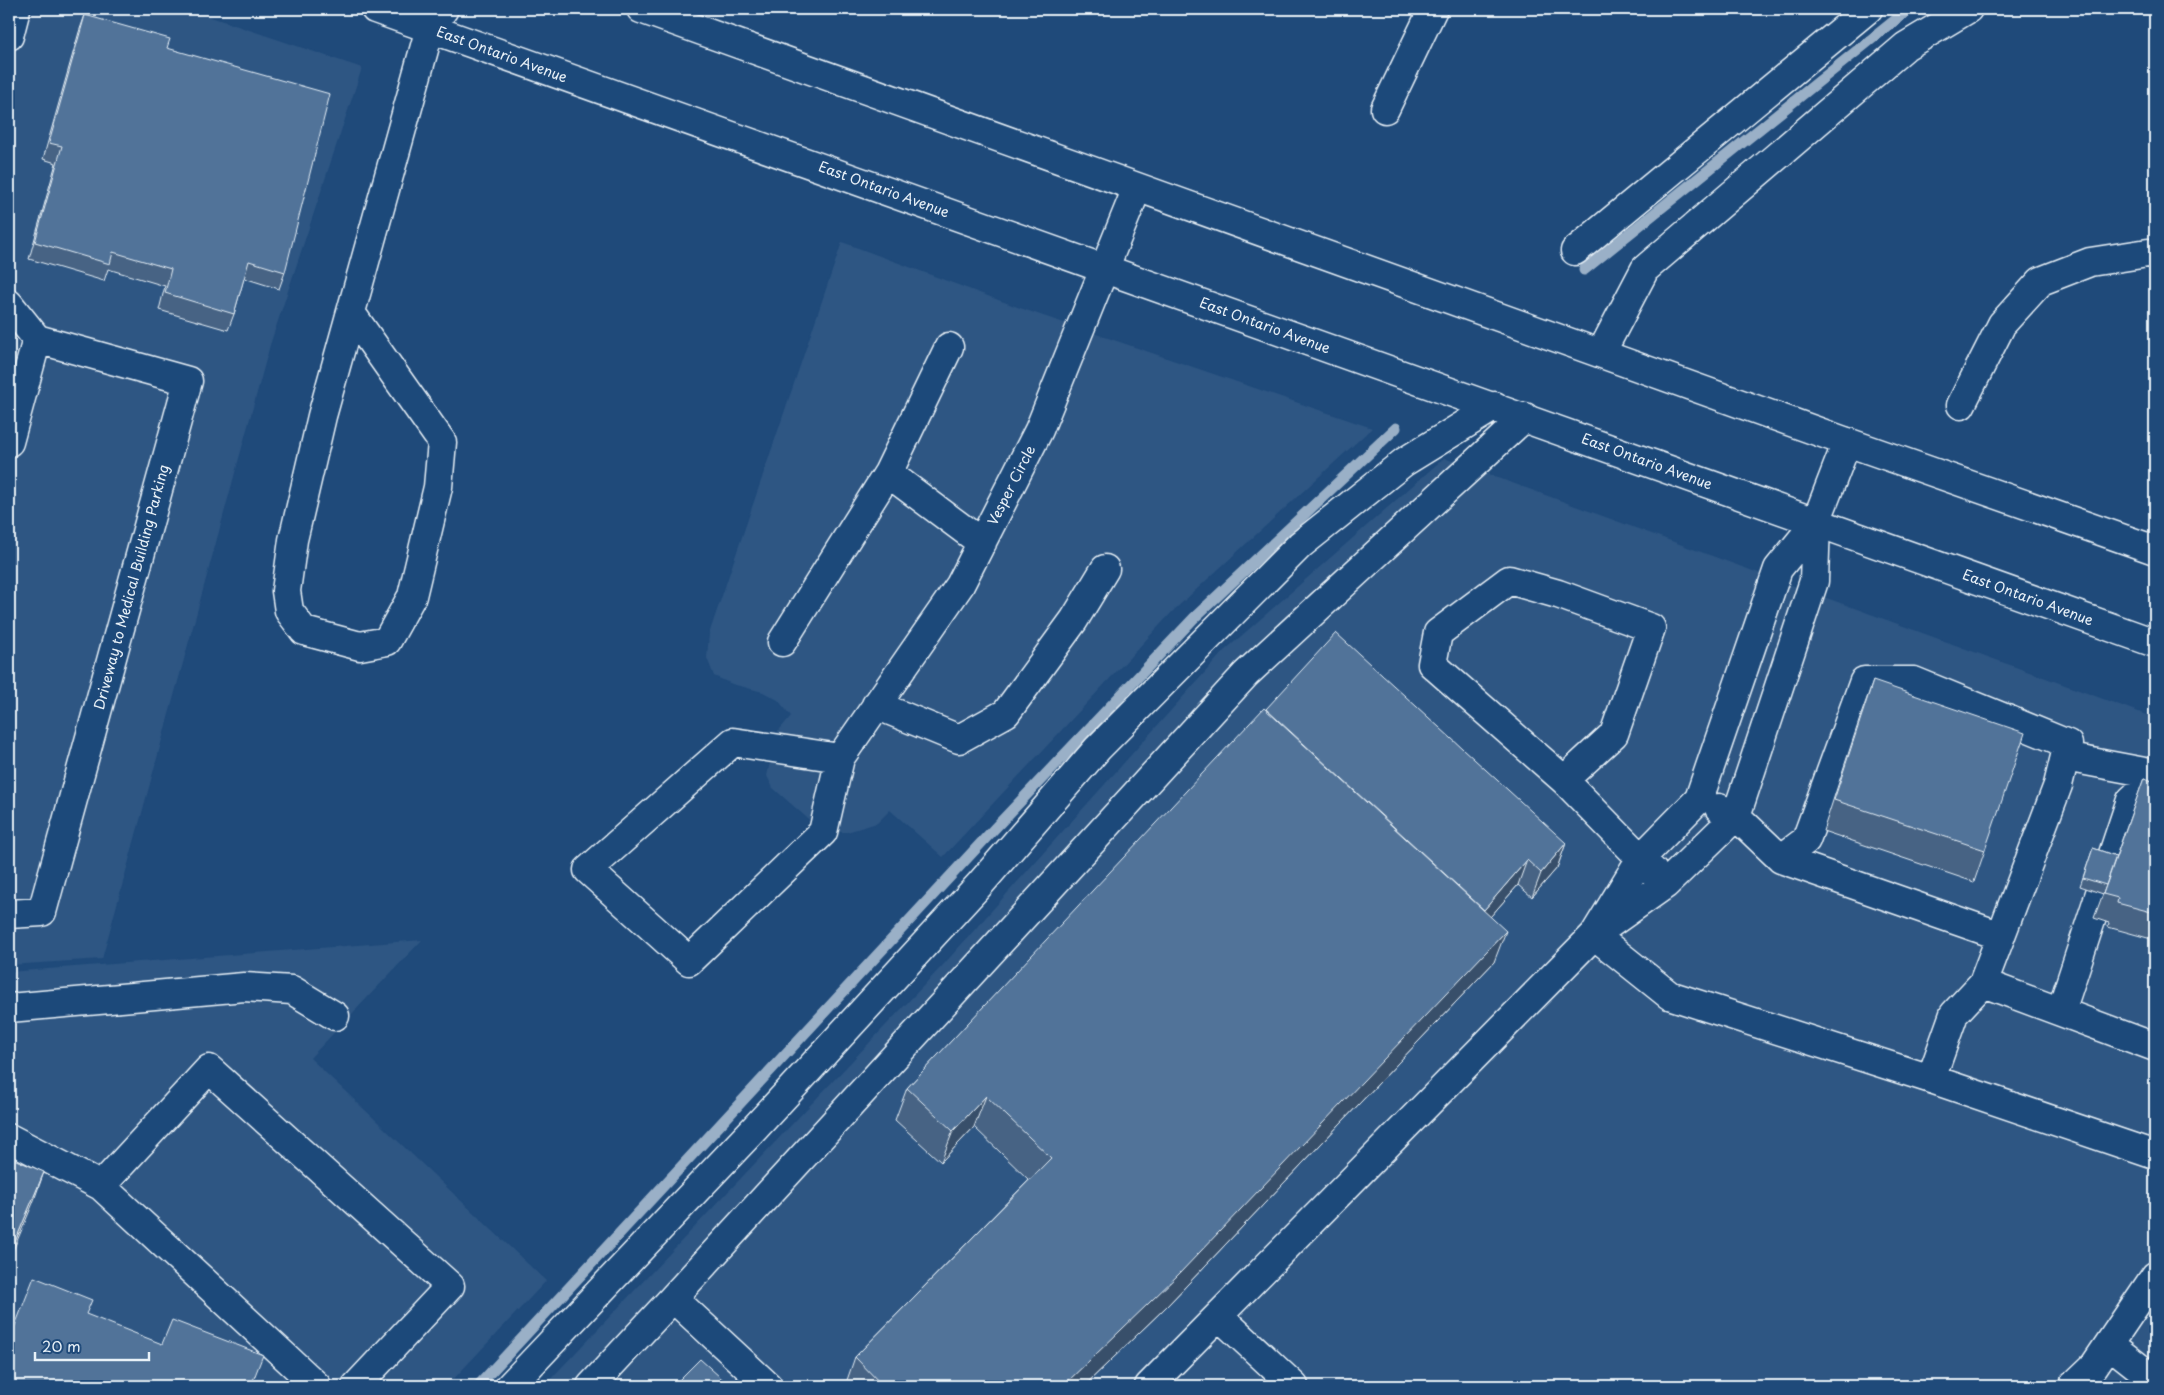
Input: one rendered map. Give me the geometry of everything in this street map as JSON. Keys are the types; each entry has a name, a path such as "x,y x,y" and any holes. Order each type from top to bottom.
{"main road":[{"path":"9,36 16,9"},
{"name":"East Ontario Avenue","path":"375,9 437,19 1106,268 2155,643"},
{"path":"641,9 1847,442 2155,550"},
{"path":"1385,109 1432,9"},
{"path":"1575,251 1868,9"},
{"path":"1601,353 1645,269 1906,46 1968,9"},
{"path":"351,313 442,442 438,487 412,596 387,641 360,646 304,631 289,611 286,590 293,540 322,416 351,313 437,19"},
{"name":"Vesper Circle","path":"840,758 960,585 1039,430 1137,188"},
{"path":"1961,405 2002,324 2041,281 2090,262 2148,253 2155,254"},
{"path":"9,304 37,340 9,442"},
{"name":"Driveway to Medical Building Parking","path":"9,914 42,912 188,381 37,340"},
{"path":"782,642 888,473 949,347"},
{"path":"510,1386 755,1128 941,926 1098,748 1300,545 1404,462 1495,406"},
{"path":"591,1386 1246,674 1525,417"},
{"path":"1594,936 1641,858 1699,799 1778,569 1816,522 1847,442"},
{"path":"888,473 982,542"},
{"path":"1149,1386 1594,936 1666,884 1736,816 1814,581 1816,522"},
{"path":"876,705 959,739 1006,713 1074,620 1105,569"},
{"path":"1564,780 1614,734 1651,628 1558,594 1509,580 1438,634 1432,664 1564,780 1666,884"},
{"path":"1781,859 1806,840 1864,681 1914,681 2068,744 2058,785 1983,982 1954,1014 1931,1079"},
{"path":"733,742 840,758 823,832 689,961 588,870 733,742"},
{"path":"2065,758 2155,774"},
{"path":"2110,864 2131,800 2146,786 2155,781"},
{"path":"1699,799 1736,816 1781,859 2001,936"},
{"path":"2060,1011 2100,893"},
{"path":"1594,936 1669,995 1931,1079 2155,1155"},
{"path":"1983,982 2155,1047"},
{"path":"9,1008 244,988 292,990 335,1016"},
{"path":"101,1186 209,1069 450,1286 356,1386"},
{"path":"9,1138 101,1186 317,1386"},
{"path":"2072,1386 2094,1366 2155,1276"},
{"path":"673,1298 768,1386"},
{"path":"1219,1316 1294,1386"},
{"path":"2109,1344 2155,1380"}],"shaded area":[{"path":"9,9 187,9 362,68 270,345 102,959 9,965"},
{"path":"842,242 1020,308 1372,428 1173,611 943,857 890,810 877,823 847,832 823,832 773,788 767,776 776,734 791,716 778,700 763,692 732,684 714,676 707,658 709,634"},
{"path":"1444,458 2155,718 2155,1386 544,1386 944,964 1224,651"},
{"path":"422,940 310,1058 546,1281 447,1386 9,1386 9,972"}],"building":[{"path":"85,15 170,39 167,48 330,94 285,272 249,261 234,314 165,293 171,269 113,252 110,264 35,242 62,146 49,143"},
{"path":"1336,633 1566,843 1541,873 1527,860 1484,910 1266,709"},
{"path":"1873,681 2025,733 1985,850 1834,800"},
{"path":"1264,708 1506,931 1179,1274 1063,1386 883,1386 855,1357 1051,1158 986,1096 953,1131 907,1088"},
{"path":"2144,778 2155,782 2155,913 2117,903 2118,898 2103,894"},
{"path":"2093,848 2116,856 2106,885 2083,878"},
{"path":"9,1157 44,1172 9,1256"},
{"path":"34,1277 92,1300 86,1314 162,1344 172,1320 263,1355 251,1386 9,1386 9,1341"},
{"path":"700,1359 730,1386 673,1386"}],"waterway":[{"path":"1584,270 1909,9"},
{"path":"478,1386 995,828 1194,618 1396,428"}]}
